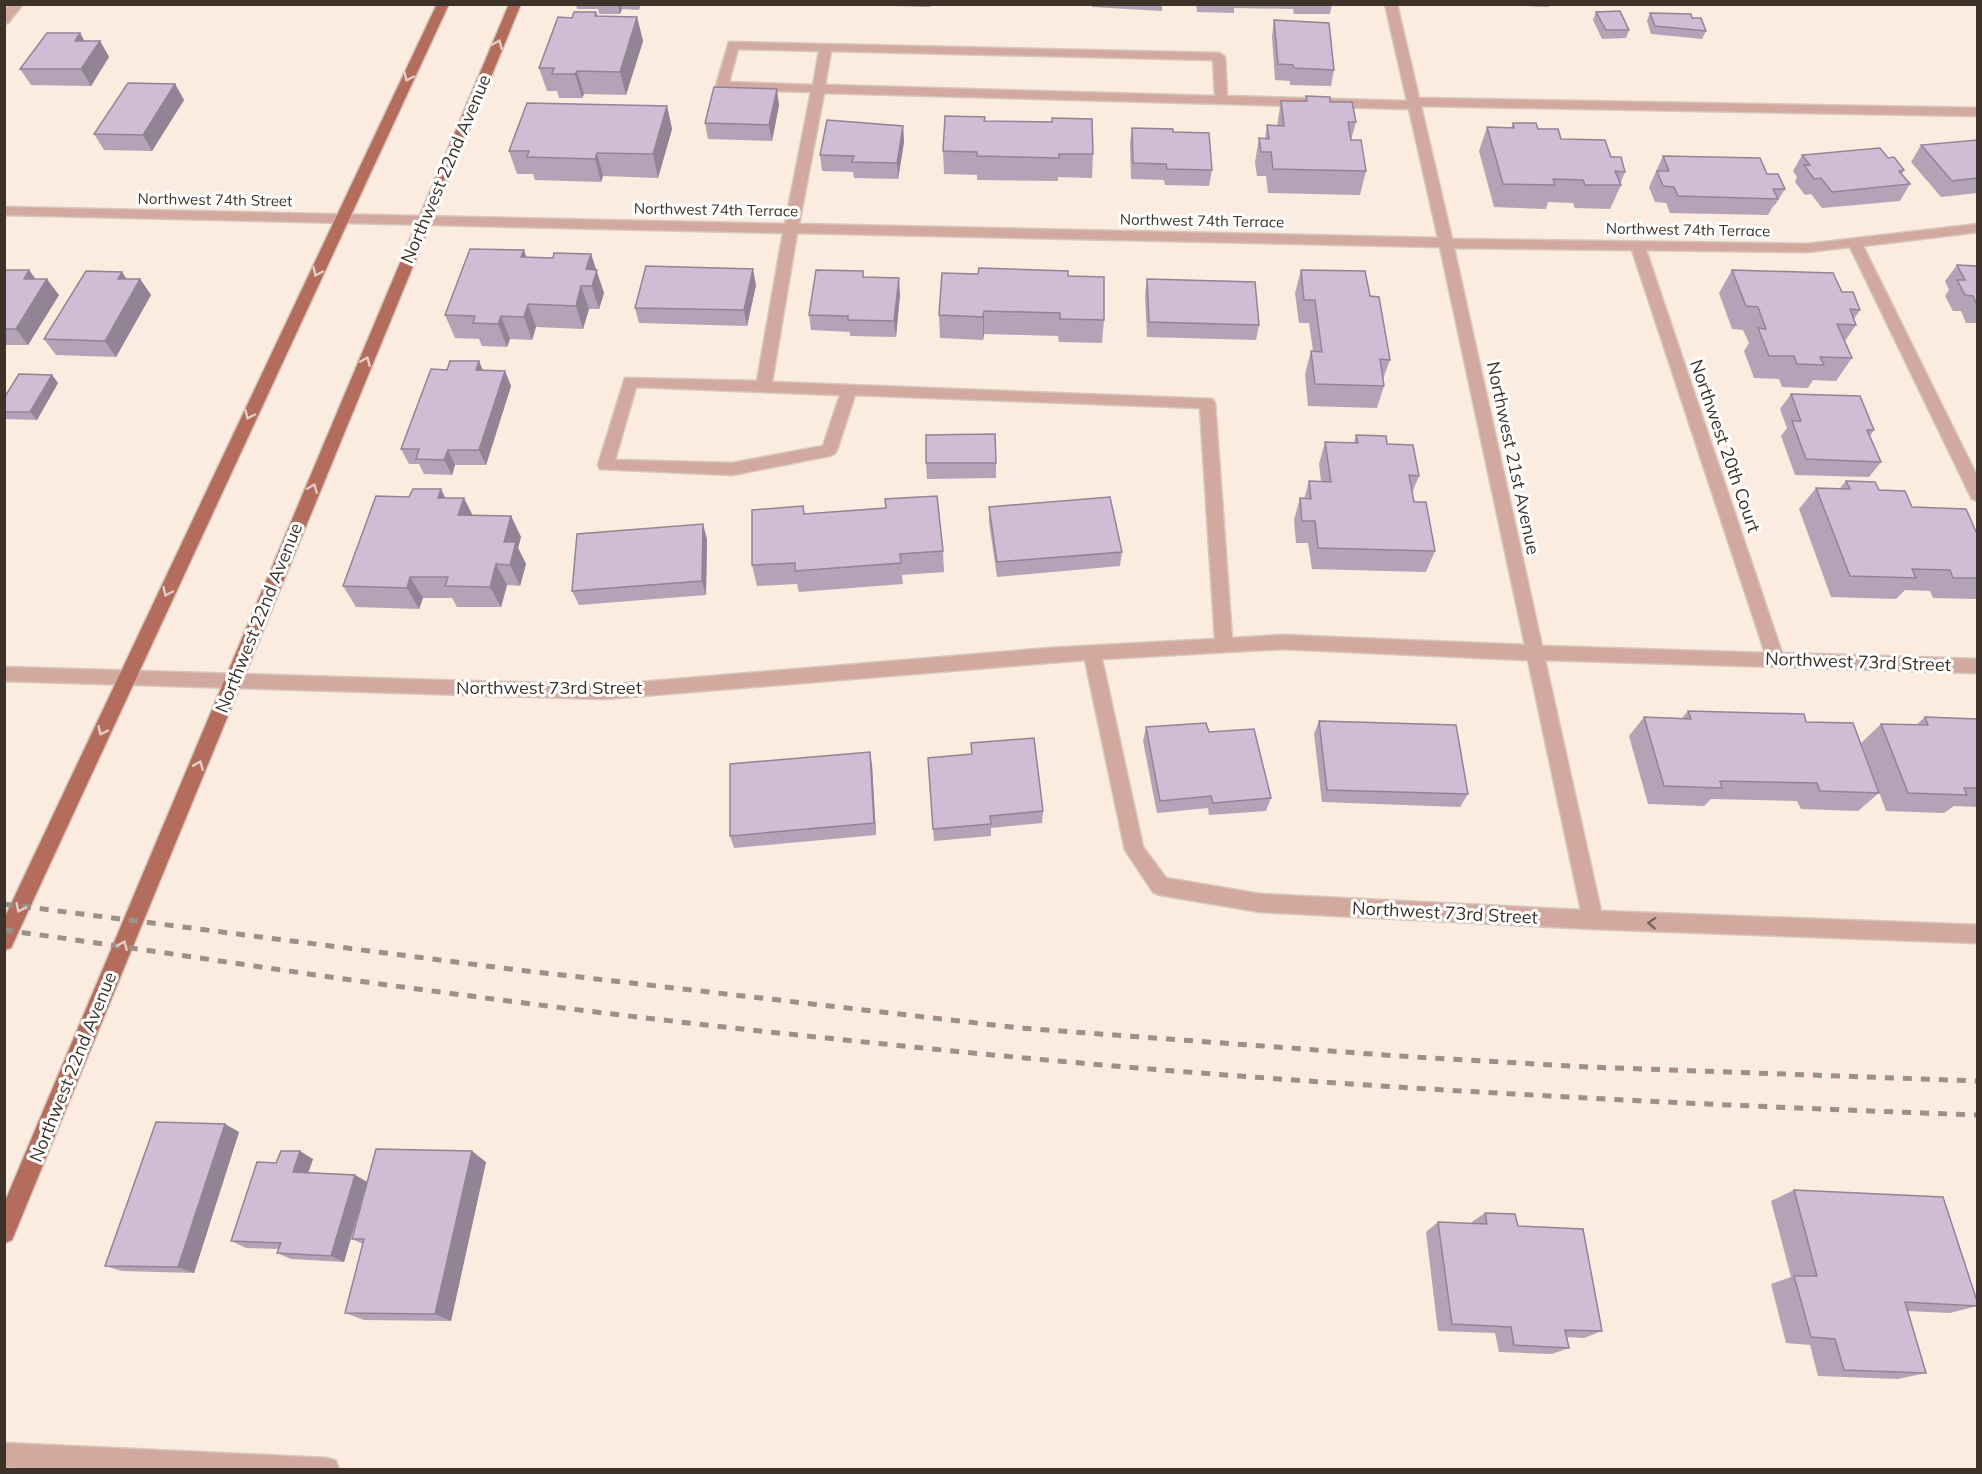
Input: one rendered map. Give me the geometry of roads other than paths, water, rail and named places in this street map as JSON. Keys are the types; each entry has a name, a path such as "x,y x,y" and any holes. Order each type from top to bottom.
{"main road":[{"path":"4,941 442,4"},
{"name":"Northwest 22nd Avenue","path":"4,1232 514,4"}],"street":[{"path":"4,20 16,4"},
{"name":"Northwest 21st Avenue","path":"1391,4 1446,243 1593,920"},
{"path":"1221,101 1220,57 733,45 722,86 1221,101 1977,112"},
{"path":"764,386 790,228 826,48"},
{"name":"Northwest 74th Street","path":"4,211 425,219"},
{"name":"Northwest 74th Terrace","path":"425,219 1446,243 1807,248 1977,228"},
{"path":"1854,242 1977,495"},
{"name":"Northwest 20th Court","path":"1637,245 1776,660"},
{"path":"849,390 830,450 732,469 606,465 630,382 1207,403 1224,645"},
{"name":"Northwest 73rd Street","path":"4,675 604,692 1092,652 1283,642 1536,653 1977,666"},
{"name":"Northwest 73rd Street","path":"1092,652 1134,850 1160,886 1260,903 1710,926 1977,934"},
{"path":"4,1455 327,1470"}],"railway":[{"path":"4,904 510,969 1020,1028 1398,1056 1588,1067 1978,1081"},
{"path":"4,930 337,978 671,1021 1029,1058 1435,1089 1707,1104 1978,1115"}]}
